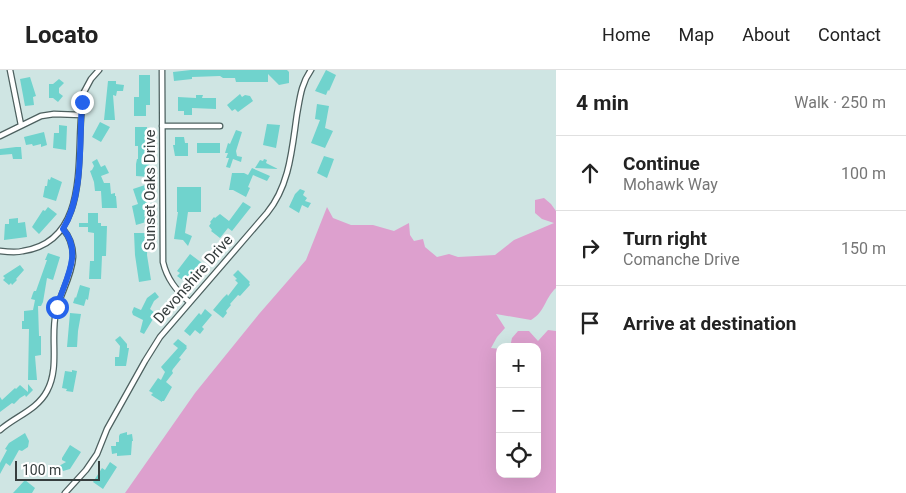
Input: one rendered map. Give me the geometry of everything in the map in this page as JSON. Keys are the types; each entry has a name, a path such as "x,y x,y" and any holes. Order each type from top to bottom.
{"street":[{"path":"10,70 20,125"},
{"path":"0,251 16,252 33,249 49,242 63,229 71,214 77,184 81,115 85,88 90,79 100,70"},
{"name":"Sunset Oaks Drive","path":"162,70 163,262 166,274 172,285 189,302"},
{"name":"Devonshire Drive","path":"65,493 92,462 102,444 107,429 160,337 267,213 280,194 288,170 302,84 311,70"},
{"path":"0,136 36,117 48,114 81,115"},
{"path":"162,126 220,126"},
{"path":"0,430 37,405 45,395 52,380 56,313 73,257 70,240 63,229"}],"shaded area":[{"path":"544,198 556,211 556,288 549,296 540,313 531,320 496,314 505,328 491,348 496,349 496,478 541,478 541,343 511,343 512,338 518,331 529,331 538,341 548,330 556,331 556,493 125,493 195,393 306,260 327,207 333,218 351,225 373,225 394,231 409,223 410,235 414,241 423,239 425,247 437,257 449,254 458,257 495,255 514,240 554,223 542,219 535,213 535,200"}],"building":[{"path":"191,70 287,70 289,72 289,83 279,85 268,74 268,82 236,82 235,78 223,78 220,76 192,77 192,79 174,81 173,72"},
{"path":"326,70 336,75 326,95 315,91"},
{"path":"139,75 150,75 150,105 146,105 146,116 134,116 134,97 139,97"},
{"path":"30,77 36,96 33,97 34,105 25,106 20,79"},
{"path":"59,79 64,83 59,88 59,93 63,96 58,102 53,98 49,98 49,84 53,84"},
{"path":"108,81 116,81 116,84 124,85 123,91 117,91 116,96 113,95 115,120 104,120"},
{"path":"240,94 242,97 245,95 250,96 253,101 238,112 235,109 232,111 227,105"},
{"path":"196,95 203,95 202,98 216,98 216,109 192,108 192,115 184,115 184,111 178,111 178,97 196,98"},
{"path":"317,104 329,106 325,128 333,131 325,148 311,143 320,120 315,119"},
{"path":"100,122 110,127 101,142 92,137"},
{"path":"267,124 280,125 276,148 263,145"},
{"path":"59,125 67,126 66,150 53,148 54,133 59,133"},
{"path":"135,127 147,127 150,177 136,176 138,146 135,146"},
{"path":"236,130 242,132 236,151 237,156 242,157 241,162 233,159 230,168 226,167 229,158 226,158 228,153 225,153 228,143 230,144"},
{"path":"44,132 47,145 41,147 41,144 26,145 24,137"},
{"path":"175,137 184,137 185,143 188,143 188,156 175,156 173,145 175,145"},
{"path":"197,143 220,143 220,153 197,153"},
{"path":"21,147 22,159 13,159 12,154 0,155 0,149"},
{"path":"324,156 334,159 327,178 317,173"},
{"path":"97,159 101,167 105,165 109,173 101,176 104,183 110,183 111,194 115,193 117,208 102,208 101,191 95,191 90,171 94,166 92,162"},
{"path":"264,159 267,160 266,163 278,169 255,168 260,160 263,161"},
{"path":"252,168 270,176 267,181 253,175 246,197 233,190 229,190 232,173 248,175"},
{"path":"51,177 62,182 56,201 43,197 45,186 47,186 48,179 50,180"},
{"path":"145,185 149,198 146,199 149,210 144,215 146,222 136,225 132,206 138,204 133,189"},
{"path":"177,187 201,187 201,212 188,212 185,233 192,236 188,246 183,240 174,239 178,212"},
{"path":"300,189 305,191 303,195 307,198 305,201 311,203 308,208 302,205 299,213 289,207 295,194"},
{"path":"243,202 251,207 232,231 228,228 220,238 211,231 209,226 214,217 220,214 229,221"},
{"path":"48,207 57,214 39,234 32,227 43,210 45,211"},
{"path":"88,213 98,213 98,223 101,223 101,226 107,226 106,256 102,256 101,279 89,279 90,261 94,261 94,233 88,232 88,227 79,227 79,223 88,223"},
{"path":"18,218 18,223 25,222 27,237 4,240 5,224 9,224 9,219"},
{"path":"134,233 148,233 147,255 151,280 139,282"},
{"path":"48,253 60,257 53,280 47,278 43,302 41,306 38,306 41,355 35,356 37,380 28,380 29,329 22,329 22,321 24,321 24,311 33,310 35,300 31,299 34,291 36,291"},
{"path":"190,254 202,263 192,276 190,274 184,281 177,276 180,273 177,271"},
{"path":"20,265 24,270 12,285 11,283 9,285 3,280 5,278 3,276"},
{"path":"238,270 250,282 250,285 230,304 223,318 213,310 238,283 233,275"},
{"path":"80,285 90,288 88,300 86,299 84,306 73,303"},
{"path":"155,292 159,297 154,301 150,309 156,314 144,334 140,332 143,320 133,315 132,312 134,307 141,310 147,298"},
{"path":"205,309 212,315 202,327 204,329 200,334 195,330 190,336 184,331 199,313 201,315"},
{"path":"70,313 81,314 77,347 67,347"},
{"path":"120,336 127,344 127,348 129,348 126,366 115,366 115,357 119,357 120,346 115,340"},
{"path":"178,339 187,348 179,358 181,359 166,382 172,387 162,402 151,395 153,393 149,391 158,378 161,380 165,372 161,367 178,348 173,344"},
{"path":"72,370 77,371 73,392 62,388 65,371 72,372"},
{"path":"28,384 33,390 26,397 25,395 0,412 0,397 2,400 20,385 28,392"},
{"path":"127,432 127,435 132,434 131,455 117,456 117,453 112,454 111,446 116,446 116,442 119,442 120,434"},
{"path":"25,433 29,441 28,447 22,451 19,450 10,466 6,463 0,474 0,463 7,450 5,449 9,443"},
{"path":"70,445 81,452 70,469 63,471 59,466 66,462 62,458"},
{"path":"110,462 117,467 103,489 93,482 102,468 105,470"},
{"path":"25,480 35,488 32,493 13,493"}],"route":[{"path":"57,307 72,261 69,236 63,229 71,214 77,184 82,102"}]}
